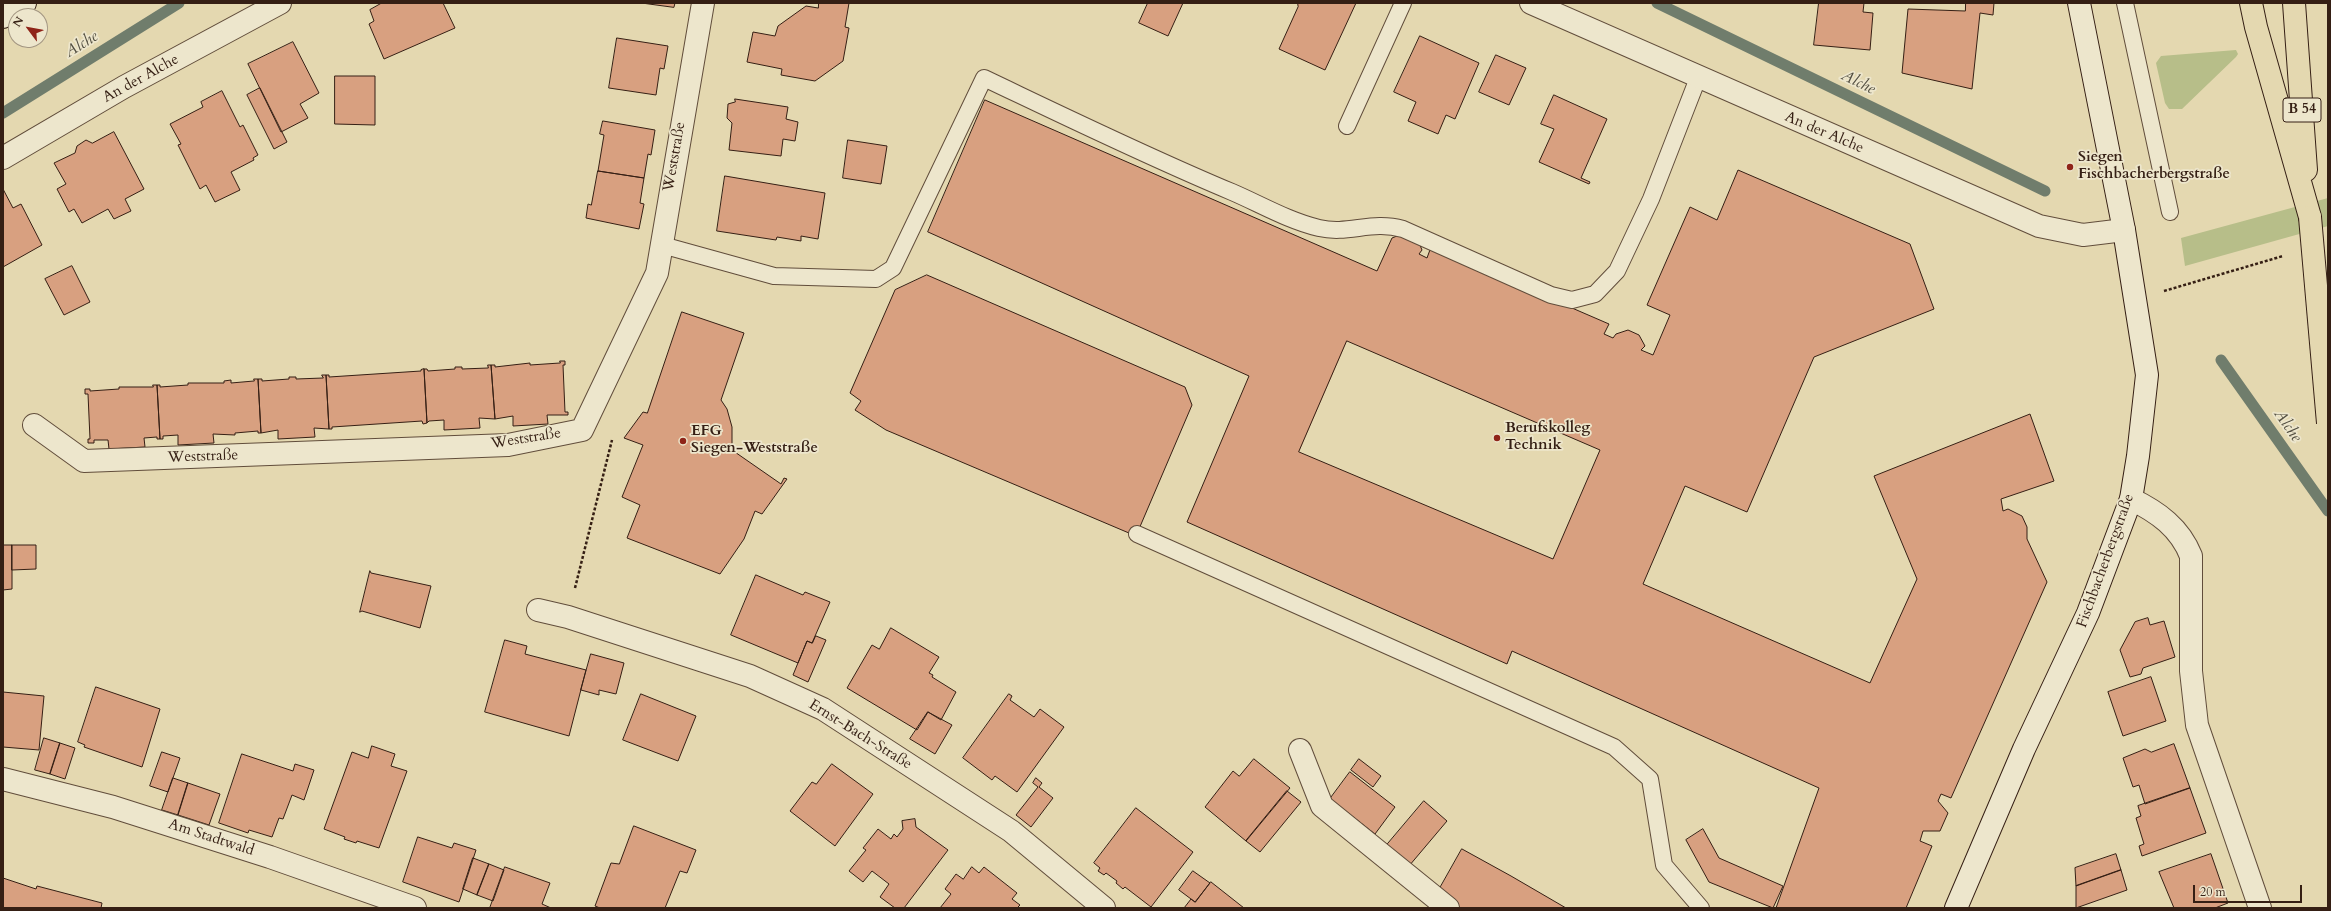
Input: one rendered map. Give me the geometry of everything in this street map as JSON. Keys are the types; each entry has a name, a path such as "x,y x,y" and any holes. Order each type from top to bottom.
{"highway":[{"path":"2251,3 2256,27 2310,217"},
{"name":"B 54","path":"2294,3 2310,217 2328,425"}],"street":[{"path":"3,17 25,3"},
{"name":"An der Alche","path":"3,158 124,87 280,3"},
{"name":"Weststraße","path":"34,425 84,461 508,445 582,430 657,273 703,3"},
{"name":"An der Alche","path":"1531,3 1698,78 2039,226 2083,235 2124,230"},
{"name":"Fischbacherbergstraße","path":"1956,908 2024,749 2088,613 2131,499 2138,456 2147,376 2124,230 2079,3"},
{"path":"2131,499 2150,508 2175,528 2185,540 2191,556 2191,671 2197,726 2260,908"},
{"name":"Ernst-Bach-Straße","path":"538,610 568,617 750,676 823,709 1011,831 1104,908"},
{"path":"1300,750 1322,806 1448,908"},
{"name":"Am Stadtwald","path":"3,779 121,810 270,857 415,908"}],"lane":[{"path":"1347,126 1403,3"},
{"path":"2125,3 2170,212"},
{"path":"662,245 774,276 876,279 893,268 984,78 1180,171 1307,223 1330,230 1344,230 1373,225 1389,225 1403,229 1551,295 1572,300 1595,294 1617,271 1651,198 1698,78"},
{"path":"1137,534 1614,747 1650,779 1664,865 1701,908"}],"path":[{"path":"2135,300 2291,253"},
{"path":"568,617 613,440 582,430"}],"green space":[{"path":"2236,50 2238,54 2236,57 2182,109 2169,109 2165,103 2156,63 2161,56"},
{"path":"2328,198 2328,226 2185,266 2181,238"}],"building":[{"path":"382,3 443,3 455,28 384,59 369,24 374,21 370,10"},
{"path":"642,3 675,3 674,7"},
{"path":"819,3 849,3 845,27 849,28 843,61 815,81 781,75 782,69 747,62 753,32 775,36 778,26 806,6 818,8"},
{"path":"1148,3 1183,3 1168,36 1139,23"},
{"path":"1298,3 1356,3 1325,70 1279,49 1298,7"},
{"path":"1819,3 1864,3 1863,12 1873,13 1870,50 1814,45"},
{"path":"1966,3 1994,3 1993,15 1980,13 1972,89 1902,73 1908,9 1965,11"},
{"path":"1420,36 1479,63 1455,119 1446,115 1438,134 1408,121 1416,102 1394,92"},
{"path":"617,38 668,46 664,69 660,68 656,95 609,88"},
{"path":"293,42 319,93 300,104 308,118 281,132 248,64"},
{"path":"1496,55 1526,68 1509,105 1479,92"},
{"path":"335,76 375,76 375,125 335,124"},
{"path":"260,88 287,142 274,149 247,95"},
{"path":"222,91 240,127 243,125 258,155 253,158 254,160 231,172 240,190 215,202 206,185 200,189 178,145 181,144 170,124 203,107 201,102"},
{"path":"1554,95 1607,119 1581,178 1590,182 1589,184 1539,162 1554,129 1541,124"},
{"path":"735,99 788,107 786,119 798,122 795,141 783,139 781,156 729,150 732,123 727,118 728,104 735,102"},
{"path":"985,100 1377,271 1392,238 1407,232 1417,238 1422,250 1419,254 1427,258 1431,247 1609,324 1604,334 1613,338 1616,334 1628,330 1639,335 1645,346 1641,350 1653,355 1670,315 1647,305 1690,207 1717,220 1738,170 1910,244 1934,309 1814,357 1747,512 1685,486 1643,584 1870,683 1917,579 1874,476 2030,414 2054,481 2001,499 2003,511 2008,509 2022,516 2027,527 2027,539 2047,582 1951,798 1941,794 1938,801 1948,813 1940,831 1923,831 1920,841 1932,846 1906,908 1776,908 1819,788 1512,651 1507,664 1187,522 1249,376 928,232","holes":["1347,341 1600,450 1553,559 1299,452"]},
{"path":"603,121 655,130 651,155 648,154 644,178 598,171 604,135 600,134"},
{"path":"114,132 144,189 125,199 131,211 114,219 108,209 82,223 74,209 69,212 57,189 66,184 54,163 75,153 77,146 86,140 92,143"},
{"path":"848,140 887,146 881,184 843,178"},
{"path":"598,171 644,178 640,203 644,204 639,229 586,218 588,204 591,205"},
{"path":"725,176 825,193 818,239 801,236 801,241 777,237 776,240 717,231"},
{"path":"3,189 13,208 21,204 42,245 3,267"},
{"path":"72,266 90,302 64,315 45,279"},
{"path":"927,275 1185,387 1192,405 1136,536 886,430 855,410 861,401 850,393 895,290"},
{"name":"EFG Siegen-Weststraße","path":"682,312 744,333 721,400 727,409 732,427 732,450 781,484 784,478 787,479 762,514 755,511 744,539 720,574 627,538 640,505 622,497 643,445 624,438 643,412 647,413"},
{"path":"560,361 565,361 565,365 563,365 565,412 568,412 568,415 547,415 548,424 513,426 513,416 495,419 491,365 495,365 495,367 530,363 530,365 560,363"},
{"path":"488,365 491,365 495,419 479,418 480,428 444,430 444,420 429,421 427,423 424,369 427,369 428,371 455,369 455,367 462,367 462,369 488,368"},
{"path":"424,369 427,423 423,424 422,421 332,427 332,429 329,429 326,375 329,375 329,377 421,371"},
{"path":"322,375 326,375 329,429 314,428 315,437 278,439 278,430 261,433 258,379 262,379 262,381 289,379 289,377 296,377 296,379 323,378"},
{"path":"254,379 258,379 261,433 258,433 258,431 235,433 235,435 213,434 214,443 178,445 178,435 163,436 163,439 160,439 157,385 160,385 160,387 188,385 188,383 224,383 224,381 231,380 231,383 254,381"},
{"path":"153,385 157,385 160,439 157,439 157,437 144,438 145,447 109,449 108,440 94,440 94,443 88,443 88,439 90,439 88,394 85,394 85,389 90,389 90,391 119,389 119,387 153,387"},
{"path":"3,545 12,545 12,589 3,590"},
{"path":"12,545 36,545 36,569 12,570"},
{"path":"370,571 371,573 431,586 420,628 362,611 360,612"},
{"path":"756,575 803,595 805,592 830,602 812,643 807,641 798,663 731,635"},
{"path":"2148,618 2150,625 2164,621 2175,657 2143,668 2141,674 2130,677 2120,650 2135,622"},
{"path":"891,628 939,657 929,673 933,675 932,677 956,692 941,720 928,712 917,730 847,688 872,645 879,649"},
{"path":"816,636 826,640 808,682 793,675 807,641 812,643"},
{"path":"505,640 527,646 525,654 586,670 569,736 485,712"},
{"path":"591,654 624,663 616,694 599,690 599,695 581,690"},
{"path":"2151,677 2166,721 2123,736 2108,692"},
{"path":"96,687 160,709 142,767 84,747 85,745 78,742"},
{"path":"3,692 44,696 39,750 3,747"},
{"path":"641,694 696,716 678,761 623,740"},
{"path":"1009,694 1012,696 1010,700 1034,717 1040,709 1064,727 1017,792 995,776 992,780 963,758"},
{"path":"928,712 952,725 935,754 910,739"},
{"path":"44,738 60,743 50,774 35,770"},
{"path":"60,743 75,748 65,779 50,774"},
{"path":"2174,744 2190,788 2145,804 2139,785 2133,787 2123,758 2145,749 2151,752"},
{"path":"372,746 395,754 391,766 407,771 379,848 357,841 356,843 344,839 345,837 324,829 352,752 368,758"},
{"path":"162,752 180,758 168,792 150,786"},
{"path":"242,754 293,771 295,764 314,770 304,800 292,795 283,819 279,818 272,837 249,830 248,833 219,823"},
{"path":"1254,759 1290,788 1246,841 1205,807 1233,771 1239,776"},
{"path":"1359,759 1381,776 1373,787 1351,770"},
{"path":"832,764 873,794 835,846 790,811 812,782 816,784"},
{"path":"1350,772 1395,807 1375,834 1330,799"},
{"path":"173,778 188,783 178,815 162,810"},
{"path":"1036,778 1042,783 1039,787 1053,798 1031,827 1016,815 1038,787 1033,783"},
{"path":"188,783 220,794 209,825 178,815"},
{"path":"2190,788 2206,833 2142,856 2139,846 2144,844 2136,818 2141,816 2138,806"},
{"path":"1287,791 1301,802 1260,852 1246,841"},
{"path":"1424,801 1447,821 1409,866 1386,846"},
{"path":"1136,808 1193,852 1151,907 1125,887 1123,889 1116,883 1117,881 1106,873 1104,875 1098,871 1100,868 1094,863"},
{"path":"915,819 916,827 948,850 904,908 895,908 880,897 889,884 872,871 863,882 849,871 866,850 863,848 878,829 891,839 894,834 897,837 903,829 902,821"},
{"path":"634,826 696,850 687,873 680,871 665,908 600,908 595,906 611,863 619,864"},
{"path":"1703,829 1719,858 1783,886 1773,908 1709,882 1686,840"},
{"path":"418,837 452,848 454,843 476,850 459,902 403,882"},
{"path":"1462,849 1566,908 1455,908 1435,897"},
{"path":"2116,854 2121,870 2076,886 2075,868"},
{"path":"2211,854 2228,903 2215,908 2174,908 2159,872"},
{"path":"473,858 489,864 477,895 463,889"},
{"path":"489,864 504,870 493,901 477,895"},
{"path":"505,867 550,883 542,904 551,908 490,908"},
{"path":"972,867 979,873 984,867 1017,893 1012,899 1020,905 1017,908 940,908 951,894 945,889 956,874 963,879"},
{"path":"2121,870 2127,890 2076,908 2076,886"},
{"path":"1193,871 1210,883 1195,902 1179,890"},
{"path":"3,878 36,889 37,886 102,903 101,908 3,908"},
{"path":"1211,882 1244,908 1184,908 1191,899 1195,902"}],"waterway":[{"name":"Alche","path":"3,113 179,3"},
{"name":"Alche","path":"1657,3 2045,191"},
{"name":"Alche","path":"2221,360 2328,511"}],"place":[{"name":"Siegen Fischbacherbergstraße","path":"2070,167"},
{"name":"Berufskolleg Technik","path":"1497,438"},
{"name":"EFG Siegen-Weststraße","path":"683,441"}]}
